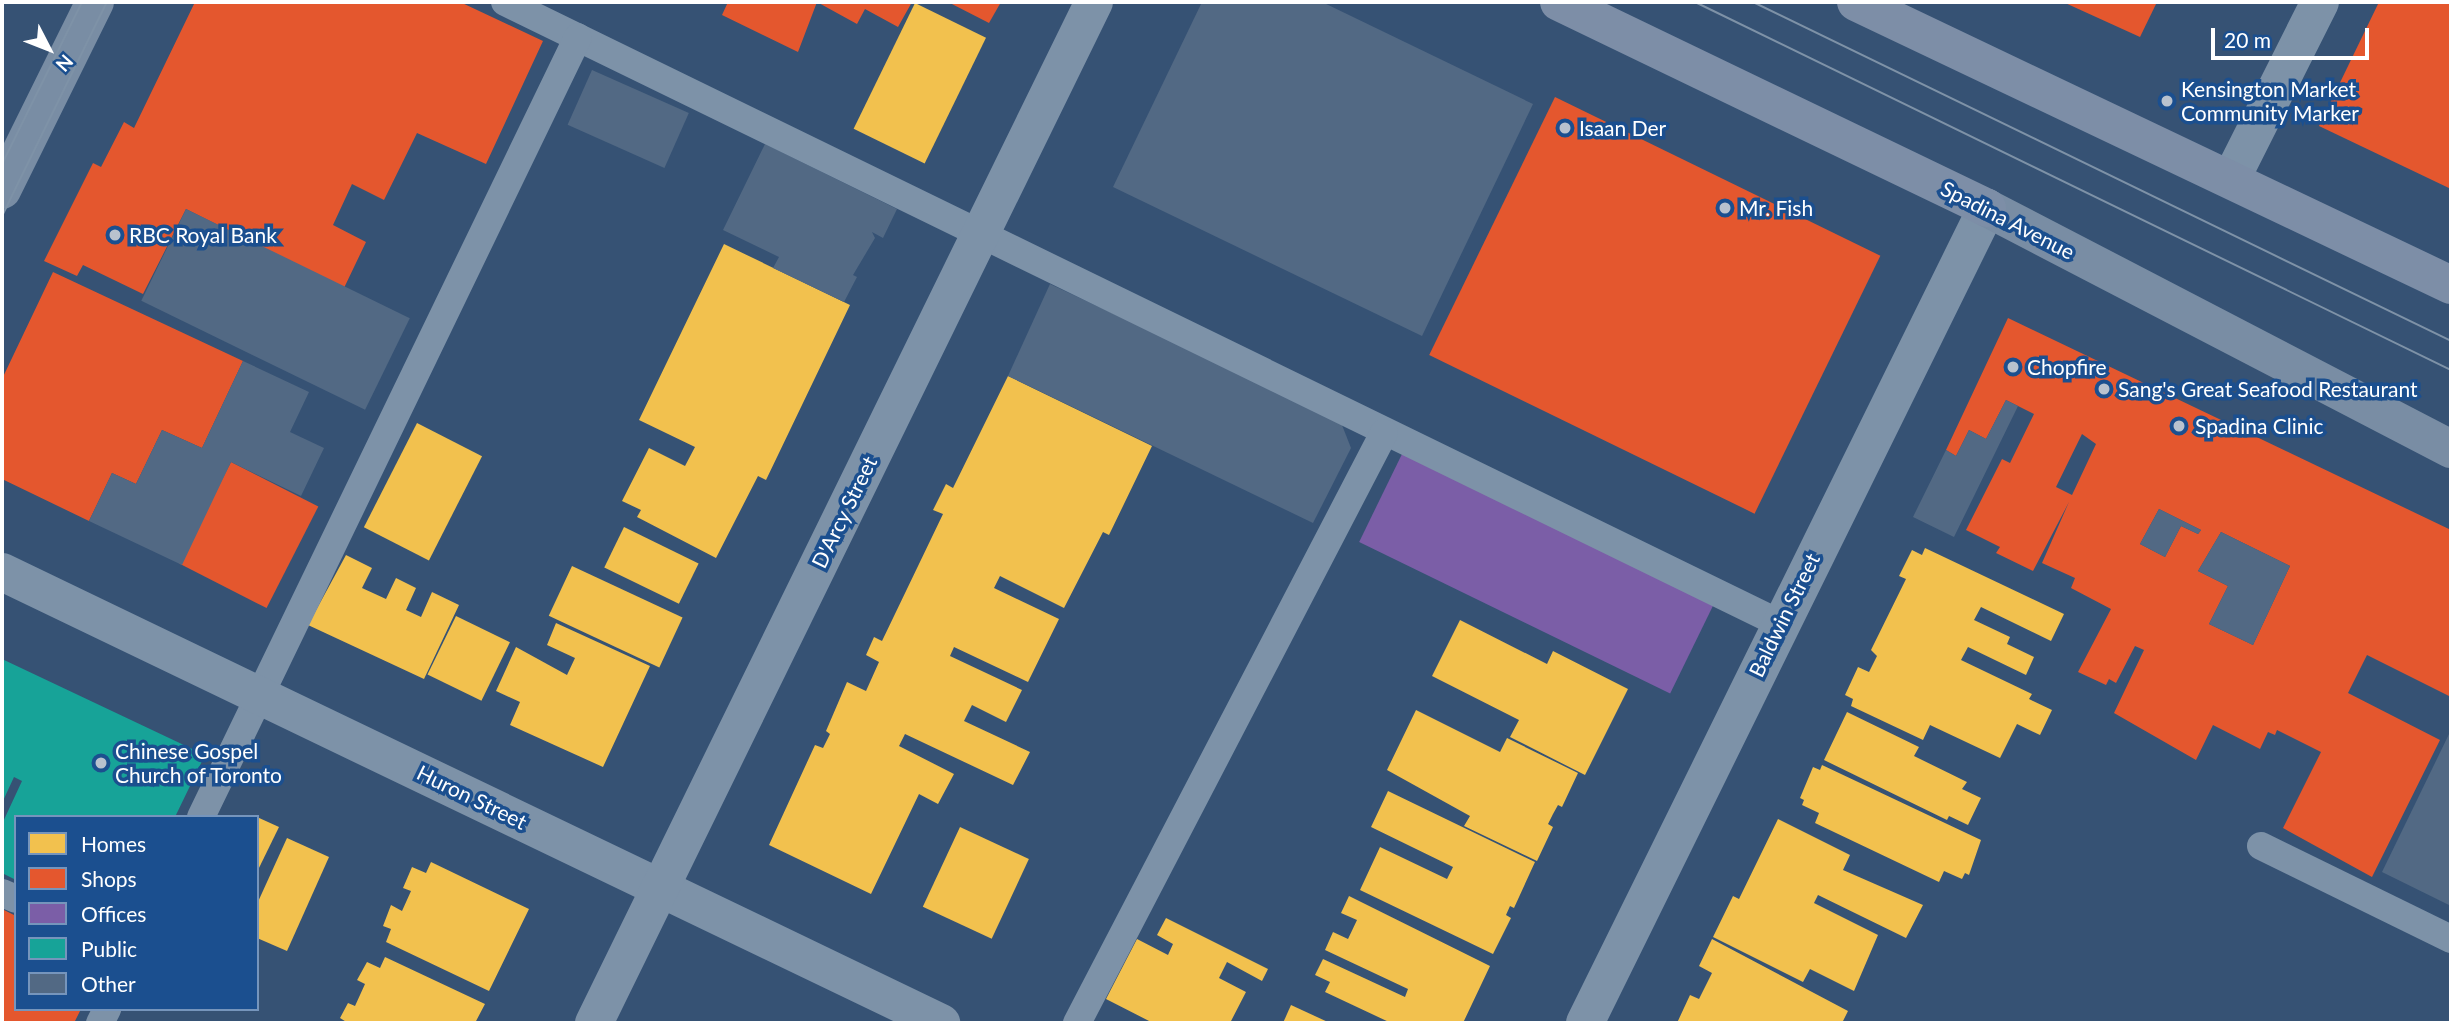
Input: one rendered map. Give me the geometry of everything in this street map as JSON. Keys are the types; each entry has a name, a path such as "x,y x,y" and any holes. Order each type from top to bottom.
{"main road":[{"path":"2,190 95,2"},
{"path":"1856,2 2451,285"},
{"name":"Spadina Avenue","path":"1566,3 1987,208 2451,449"}],"street":[{"name":"D'Arcy Street","path":"594,1023 1094,2"},
{"path":"2231,179 2320,2"},
{"name":"Baldwin Street","path":"1585,1023 1779,623 1987,208"},
{"name":"Huron Street","path":"2,572 941,1023"}],"lane":[{"path":"505,2 981,232 1384,433 1779,623"},
{"path":"202,815 578,37"},
{"path":"1077,1023 1384,433"},
{"path":"2261,846 2451,939"}],"building: Homes":[{"path":"915,3 986,38 925,163 854,129"},
{"path":"724,244 850,305 766,480 758,476 716,558 637,517 641,510 622,501 649,448 685,466 695,447 639,420"},
{"path":"1008,376 1152,446 1109,535 1103,532 1064,608 1000,576 994,588 1059,619 1028,682 954,647 950,656 1022,690 1006,722 972,705 964,721 1030,752 1013,785 905,734 899,746 954,774 938,804 919,794 871,894 769,845 815,745 823,748 830,734 826,731 847,682 866,691 879,662 866,655 874,637 882,641 943,514 933,510 946,484 953,488"},
{"path":"417,423 482,456 429,560 364,527"},
{"path":"624,527 699,563 679,604 604,567"},
{"path":"1925,548 2064,614 2051,641 1981,607 1974,620 2010,637 2007,644 2034,657 2026,675 1968,647 1961,660 2032,694 2029,699 2052,710 2040,735 2017,724 2000,758 1930,725 1923,740 1851,706 1853,699 1845,695 1858,667 1869,672 1877,656 1871,650 1906,579 1899,576 1912,550 1922,555"},
{"path":"346,555 372,568 362,588 386,599 396,578 416,588 406,610 421,617 432,592 459,605 424,679 308,625"},
{"path":"572,566 683,618 659,667 549,616"},
{"path":"456,616 510,642 481,701 428,674"},
{"path":"1460,620 1547,664 1553,651 1628,689 1585,775 1510,737 1519,720 1432,676"},
{"path":"556,623 650,666 603,767 510,725 520,702 496,691 516,647 567,675 575,658 547,645"},
{"path":"1416,710 1500,752 1507,738 1578,773 1562,807 1558,805 1548,824 1553,827 1537,861 1464,826 1470,816 1387,770"},
{"path":"1847,712 1919,747 1914,756 1967,782 1962,789 1981,798 1968,825 1949,816 1947,820 1824,760"},
{"path":"1822,765 1981,840 1969,875 1965,873 1962,879 1944,871 1939,882 1815,823 1819,813 1802,805 1804,800 1800,798 1813,767 1820,770"},
{"path":"1388,791 1535,862 1514,908 1510,906 1506,915 1511,918 1493,954 1360,890 1380,847 1447,879 1453,867 1371,827"},
{"path":"259,818 279,827 259,868"},
{"path":"1778,819 1850,855 1843,870 1923,905 1906,938 1818,895 1814,903 1878,935 1854,991 1810,969 1803,982 1713,937 1733,896 1739,899"},
{"path":"960,827 1029,859 992,939 923,907"},
{"path":"287,838 329,857 287,951 259,939 259,900"},
{"path":"431,862 529,909 489,991 386,942 391,929 383,926 391,905 402,911 411,891 403,888 412,867 426,873"},
{"path":"1349,896 1490,966 1463,1023 1391,1023 1325,992 1330,982 1315,975 1323,959 1405,997 1408,989 1325,950 1333,932 1348,939 1357,920 1341,913"},
{"path":"1166,918 1268,969 1262,981 1227,962 1219,978 1246,992 1230,1023 1153,1023 1106,999 1137,939 1168,955 1173,944 1157,935"},
{"path":"1712,939 1848,1011 1842,1023 1677,1023 1690,995 1699,999 1712,973 1699,966"},
{"path":"385,957 485,1004 475,1023 348,1023 340,1018 348,1003 355,1006 365,984 357,980 367,962 380,968"},
{"path":"1291,1005 1330,1023 1283,1023"}],"building: Shops":[{"path":"195,2 460,2 543,41 486,164 417,133 384,200 352,184 333,225 366,242 344,288 186,209 143,294 83,265 77,276 44,261 93,163 101,167 124,122 134,128"},
{"path":"728,2 817,2 798,52 722,15"},
{"path":"817,2 912,2 898,27 865,9 857,24"},
{"path":"948,2 1001,2 989,23"},
{"path":"2063,2 2157,2 2140,37"},
{"path":"2379,2 2451,2 2451,189 2319,126"},
{"path":"1555,97 1880,256 1755,514 1429,355"},
{"path":"53,272 243,361 202,448 162,430 136,484 112,473 89,521 2,479 2,379"},
{"path":"2008,318 2451,530 2451,697 2367,655 2348,693 2440,740 2372,877 2283,828 2321,752 2277,730 2275,735 2268,732 2260,749 2213,725 2196,760 2114,713 2144,650 2135,646 2116,683 2109,679 2106,685 2078,672 2111,609 2071,588 2075,578 2042,563 2069,502 2033,571 1996,553 2000,547 1966,530 2002,459 2010,463 2034,414 2006,400 1986,439 1969,430 1956,456 1946,450","holes":["2082,434 2096,444 2072,495 2056,487","2159,509 2201,530 2198,534 2181,526 2165,557 2140,544","2221,532 2290,566 2253,645 2209,624 2228,586 2198,571"]},
{"path":"231,462 318,506 267,608 179,564"},
{"path":"2,909 14,915 14,1011 80,1011 74,1023 2,1023"}],"building: Offices":[{"path":"1403,452 1714,604 1670,694 1359,542"}],"building: Public":[{"name":"Chinese Gospel Church of Toronto","path":"2,659 205,755 176,815 14,815 14,879 2,873 2,824 22,781 14,777 2,803"}],"building: Other":[{"path":"1202,2 1322,2 1533,104 1422,336 1113,187"},
{"path":"592,70 689,113 664,168 568,125"},
{"path":"765,144 897,209 883,238 872,232 875,238 853,275 857,277 844,302 773,268 779,257 723,230"},
{"path":"186,209 410,318 365,410 141,301"},
{"path":"1050,284 1340,420 1351,448 1313,523 1008,376"},
{"path":"243,361 309,392 290,432 324,448 301,496 231,462 182,565 89,521 112,473 136,484 162,430 202,448"},
{"path":"2006,400 2018,406 1954,537 1913,517 1946,450 1956,456 1969,430 1986,439"},
{"path":"2159,509 2201,530 2198,534 2181,526 2165,557 2140,544"},
{"path":"2221,532 2290,566 2253,645 2209,624 2228,586 2198,571"},
{"path":"2451,730 2451,906 2382,872"}],"tram line":[{"path":"2,164 82,2"},
{"path":"2,216 107,2"},
{"path":"1695,2 2451,370"},
{"path":"1753,2 2451,341"}],"place":[{"name":"Kensington Market Community Marker","path":"2167,101"},
{"name":"Isaan Der","path":"1565,128"},
{"name":"Mr. Fish","path":"1725,208"},
{"name":"RBC Royal Bank","path":"115,235"},
{"name":"Chopfire","path":"2013,367"},
{"name":"Sang's Great Seafood Restaurant","path":"2104,389"},
{"name":"Spadina Clinic","path":"2179,426"},
{"name":"Chinese Gospel Church of Toronto","path":"101,763"}]}
